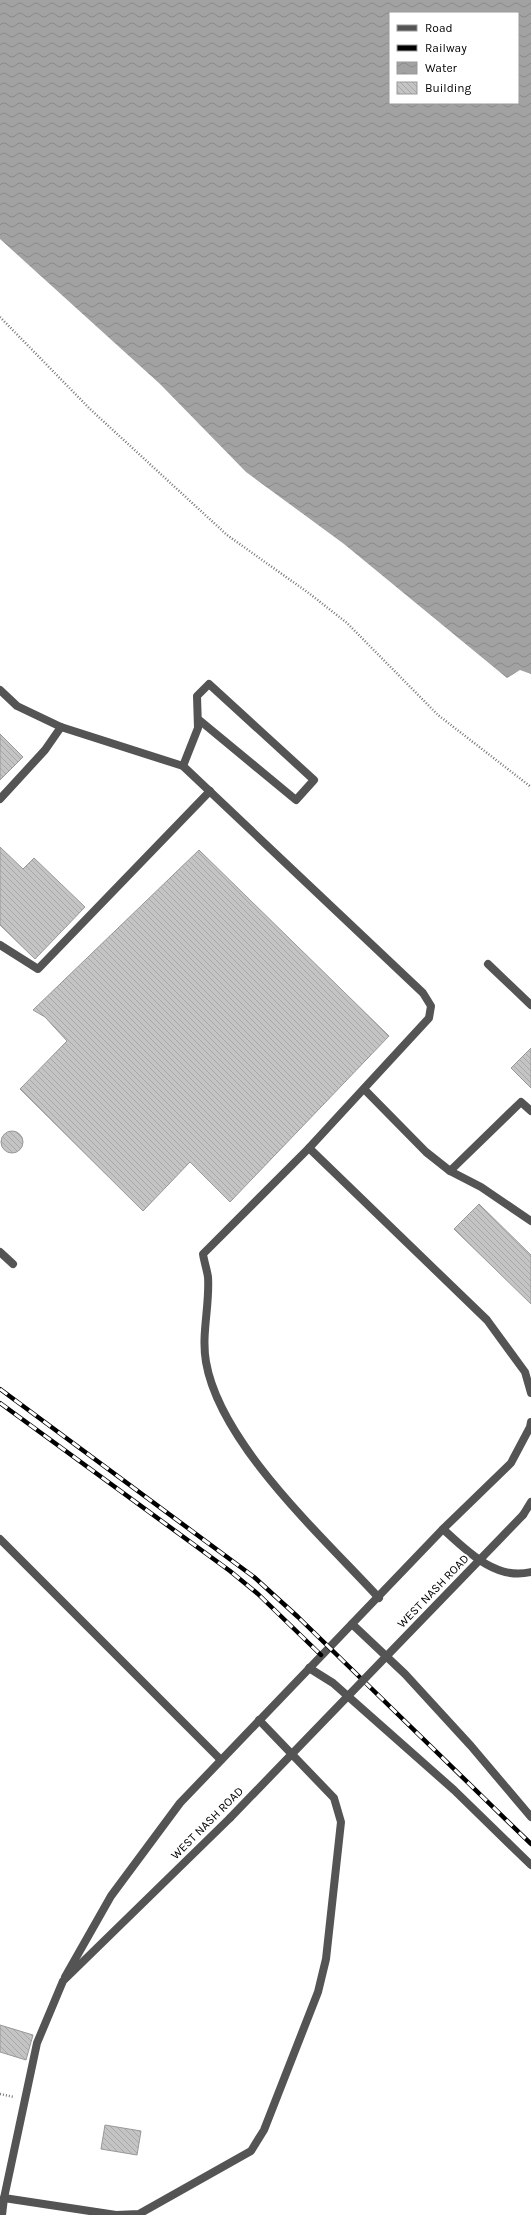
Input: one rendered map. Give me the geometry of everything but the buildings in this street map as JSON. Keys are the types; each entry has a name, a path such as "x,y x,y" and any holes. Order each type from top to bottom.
{"street":[{"path":"183,766 198,728 197,696 209,684 314,780 296,800 198,719"},
{"path":"0,690 17,706 61,727 183,766 424,993 431,1006 429,1018 364,1089 309,1148 203,1254 208,1277 205,1330 206,1361 212,1389 221,1409 239,1438 289,1501 379,1598"},
{"path":"0,799 45,750 61,727"},
{"path":"0,945 38,968 210,791"},
{"path":"488,964 531,1005"},
{"path":"364,1089 426,1152 450,1172 481,1187 531,1221"},
{"path":"450,1172 521,1102 531,1111"},
{"path":"309,1148 487,1320 528,1373 531,1393"},
{"path":"0,1252 13,1264"},
{"path":"63,1981 87,1937 130,1868 180,1803 309,1668 379,1598 443,1529 511,1463 530,1427 531,1422"},
{"name":"WEST NASH ROAD","path":"2,2215 4,2198 37,2043 63,1981 230,1818 523,1515 531,1502"},
{"path":"443,1529 464,1548 498,1571 510,1574 531,1572"},
{"path":"0,1539 220,1760"},
{"path":"352,1624 405,1674 471,1746 531,1817"},
{"path":"309,1668 333,1682 419,1759 531,1865"},
{"path":"4,2198 116,2215 139,2214 251,2151 264,2130 318,1992 326,1960 341,1822 334,1798 259,1720"}],"path":[{"path":"0,317 85,404 222,531 310,594 347,623 438,715 531,787"}],"water":[{"path":"0,0 531,0 531,674 520,670 507,678 344,544 246,472 160,384 0,239"}],"railway":[{"path":"0,1389 254,1577 298,1617 531,1844"},
{"path":"0,1403 230,1571 258,1594 321,1655"}]}
